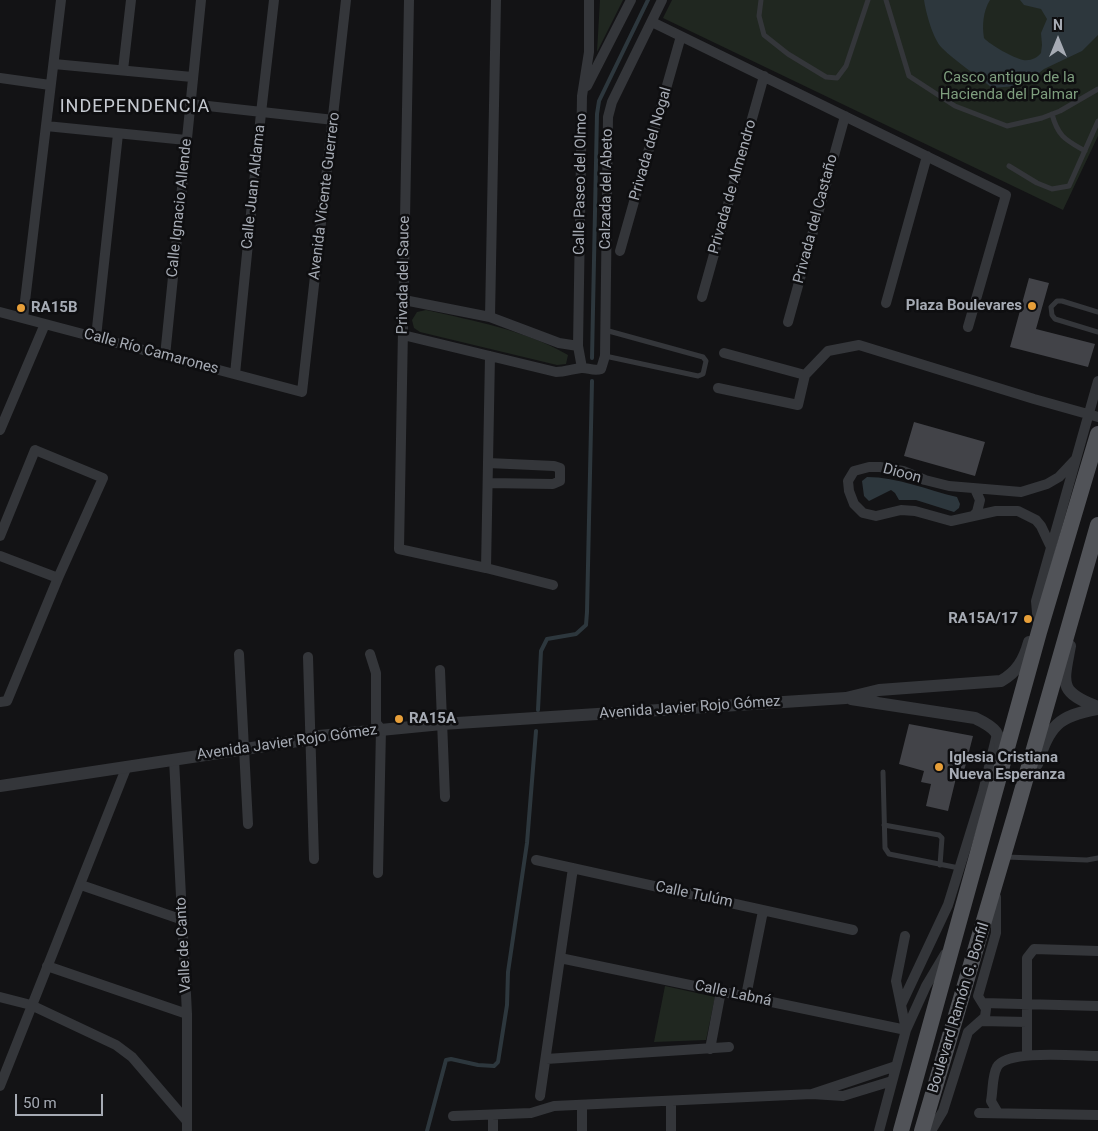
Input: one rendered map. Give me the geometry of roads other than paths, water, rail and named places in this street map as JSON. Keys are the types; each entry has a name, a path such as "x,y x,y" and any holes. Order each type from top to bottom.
{"main road":[{"name":"Boulevard Ramón G. Bonfil","path":"901,1131 1000,772 1098,434"},
{"name":"Boulevard Ramón G. Bonfil","path":"922,1131 1098,525"}],"street":[{"path":"23,318 61,0"},
{"path":"123,70 131,0"},
{"name":"Calle Ignacio Allende","path":"166,356 201,0"},
{"name":"Calle Juan Aldama","path":"235,374 274,0"},
{"name":"Avenida Vicente Guerrero","path":"302,392 346,0"},
{"name":"Privada del Sauce","path":"409,0 399,549 486,568"},
{"path":"490,317 496,0"},
{"name":"Calle Paseo del Olmo","path":"582,368 578,346 582,96 589,52 589,0"},
{"path":"582,96 631,0"},
{"name":"Calzada del Abeto","path":"605,356 608,117 612,102 662,0"},
{"path":"652,22 1006,194 968,327"},
{"name":"Privada del Nogal","path":"620,251 681,36"},
{"path":"54,64 192,77"},
{"name":"Privada de Almendro","path":"702,297 764,76"},
{"path":"0,78 50,85"},
{"path":"190,104 334,120"},
{"name":"Privada del Castaño","path":"788,322 845,116"},
{"path":"46,126 186,140"},
{"path":"96,337 118,134"},
{"path":"886,303 927,156"},
{"path":"404,300 490,317 559,343 578,346"},
{"name":"Calle Río Camarones","path":"0,312 302,392"},
{"path":"0,430 45,324"},
{"path":"403,335 556,372 569,372 582,368 596,371 601,369 605,356"},
{"path":"718,388 798,405 805,375 828,351 860,345 1025,396 1094,415"},
{"path":"724,352 805,375"},
{"path":"490,356 486,568 553,585"},
{"name":"Boulevard Ramón G. Bonfil","path":"1040,632 1036,601 1075,460 1094,415 1098,381"},
{"path":"0,536 35,450 103,478 58,578 7,700 0,702"},
{"name":"Dioon","path":"1018,511 996,511 951,521 915,511 901,510 876,516 863,514 854,504 849,491 848,481 854,471 869,467 880,467 903,471 925,480 949,486 1021,492 1047,484 1059,477 1075,460"},
{"path":"488,463 554,466 560,468 561,473 560,481 553,484 488,483"},
{"path":"973,516 977,512 980,500 974,488"},
{"path":"1021,492 1018,511 1036,520 1050,545"},
{"path":"0,556 58,578"},
{"path":"1084,576 1064,677 1066,687 1072,694 1098,708"},
{"name":"Avenida Javier Rojo Gómez","path":"1,786 311,740 319,736 381,729 846,698 879,690 1001,681 1016,670 1026,653 1029,640 1040,632"},
{"path":"239,654 248,824"},
{"path":"370,654 376,673 376,722 381,729 378,873"},
{"path":"308,657 314,859"},
{"path":"440,670 445,797"},
{"name":"Avenida Javier Rojo Gómez","path":"846,698 975,718 992,727 997,734"},
{"path":"1016,812 1030,786 1046,738 1051,731 1056,725 1070,717 1098,708"},
{"path":"997,734 1001,740 1000,772"},
{"path":"901,1005 948,905 983,792 997,734"},
{"name":"Valle de Canto","path":"174,759 187,1014 187,1126"},
{"path":"0,1086 127,766"},
{"name":"Calle Tulúm","path":"536,860 853,930"},
{"path":"540,1096 573,868"},
{"path":"81,885 183,920"},
{"name":"Boulevard Ramón G. Bonfil","path":"931,1131 943,1111 968,1032 985,1017 986,1009 978,996 996,933 995,885"},
{"path":"746,996 763,911"},
{"name":"Boulevard Ramón G. Bonfil","path":"905,936 896,981 906,1030"},
{"name":"Boulevard Ramón G. Bonfil","path":"878,1131 906,1030 926,986 955,936"},
{"path":"1027,1055 1027,958 1034,949 1098,951"},
{"name":"Calle Labná","path":"560,958 906,1030"},
{"path":"47,966 187,1014"},
{"path":"710,1048 721,991"},
{"path":"0,997 31,1005 116,1045 132,1058 187,1126"},
{"path":"983,1003 1098,1006"},
{"path":"992,1021 996,1004"},
{"path":"981,1021 1027,1022"},
{"path":"546,1059 729,1047"},
{"path":"998,1113 991,1101 996,1068 1001,1062 1011,1057 1027,1055 1098,1056"},
{"path":"812,1094 896,1066"},
{"path":"453,1116 531,1113 554,1106 812,1094 842,1096 892,1081"},
{"path":"671,1101 671,1131"},
{"path":"582,1105 582,1131"},
{"path":"979,1113 1098,1115"},
{"path":"493,1115 493,1131"}],"lane":[{"path":"761,0 759,16 764,35 788,54 826,77 837,78 846,66 868,0"},
{"path":"886,0 909,76 955,106 1007,126 1052,114 1098,89"},
{"path":"1052,114 1054,123 1063,139 1085,151"},
{"path":"1009,166 1037,183 1052,189 1069,186 1098,121"},
{"path":"1098,312 1062,302 1057,302 1051,307 1052,315 1055,319 1098,332"},
{"path":"605,330 703,357 706,361 703,374 698,376 605,356"},
{"path":"883,772 885,848 889,854 960,868"},
{"path":"884,825 939,835 942,838 940,865"},
{"path":"1003,857 1087,860 1098,858"}],"waterway":[{"path":"592,358 597,114 599,101 648,0"},
{"path":"538,710 541,651 547,639 576,634 586,625 592,381"},
{"path":"427,1131 446,1060 451,1059 478,1065 494,1066 498,1062 507,1005 508,972 527,843 536,731"}],"place":[{"name":"Plaza Boulevares","path":"1032,306"},
{"name":"RA15B","path":"21,308"},
{"name":"RA15A/17","path":"1028,619"},
{"name":"RA15A","path":"399,719"},
{"name":"Iglesia Cristiana Nueva Esperanza","path":"939,767"}],"district":[{"name":"INDEPENDENCIA","path":"135,107"}],"park label":[{"name":"Casco antiguo de la Hacienda del Palmar","path":"1009,86"}]}
